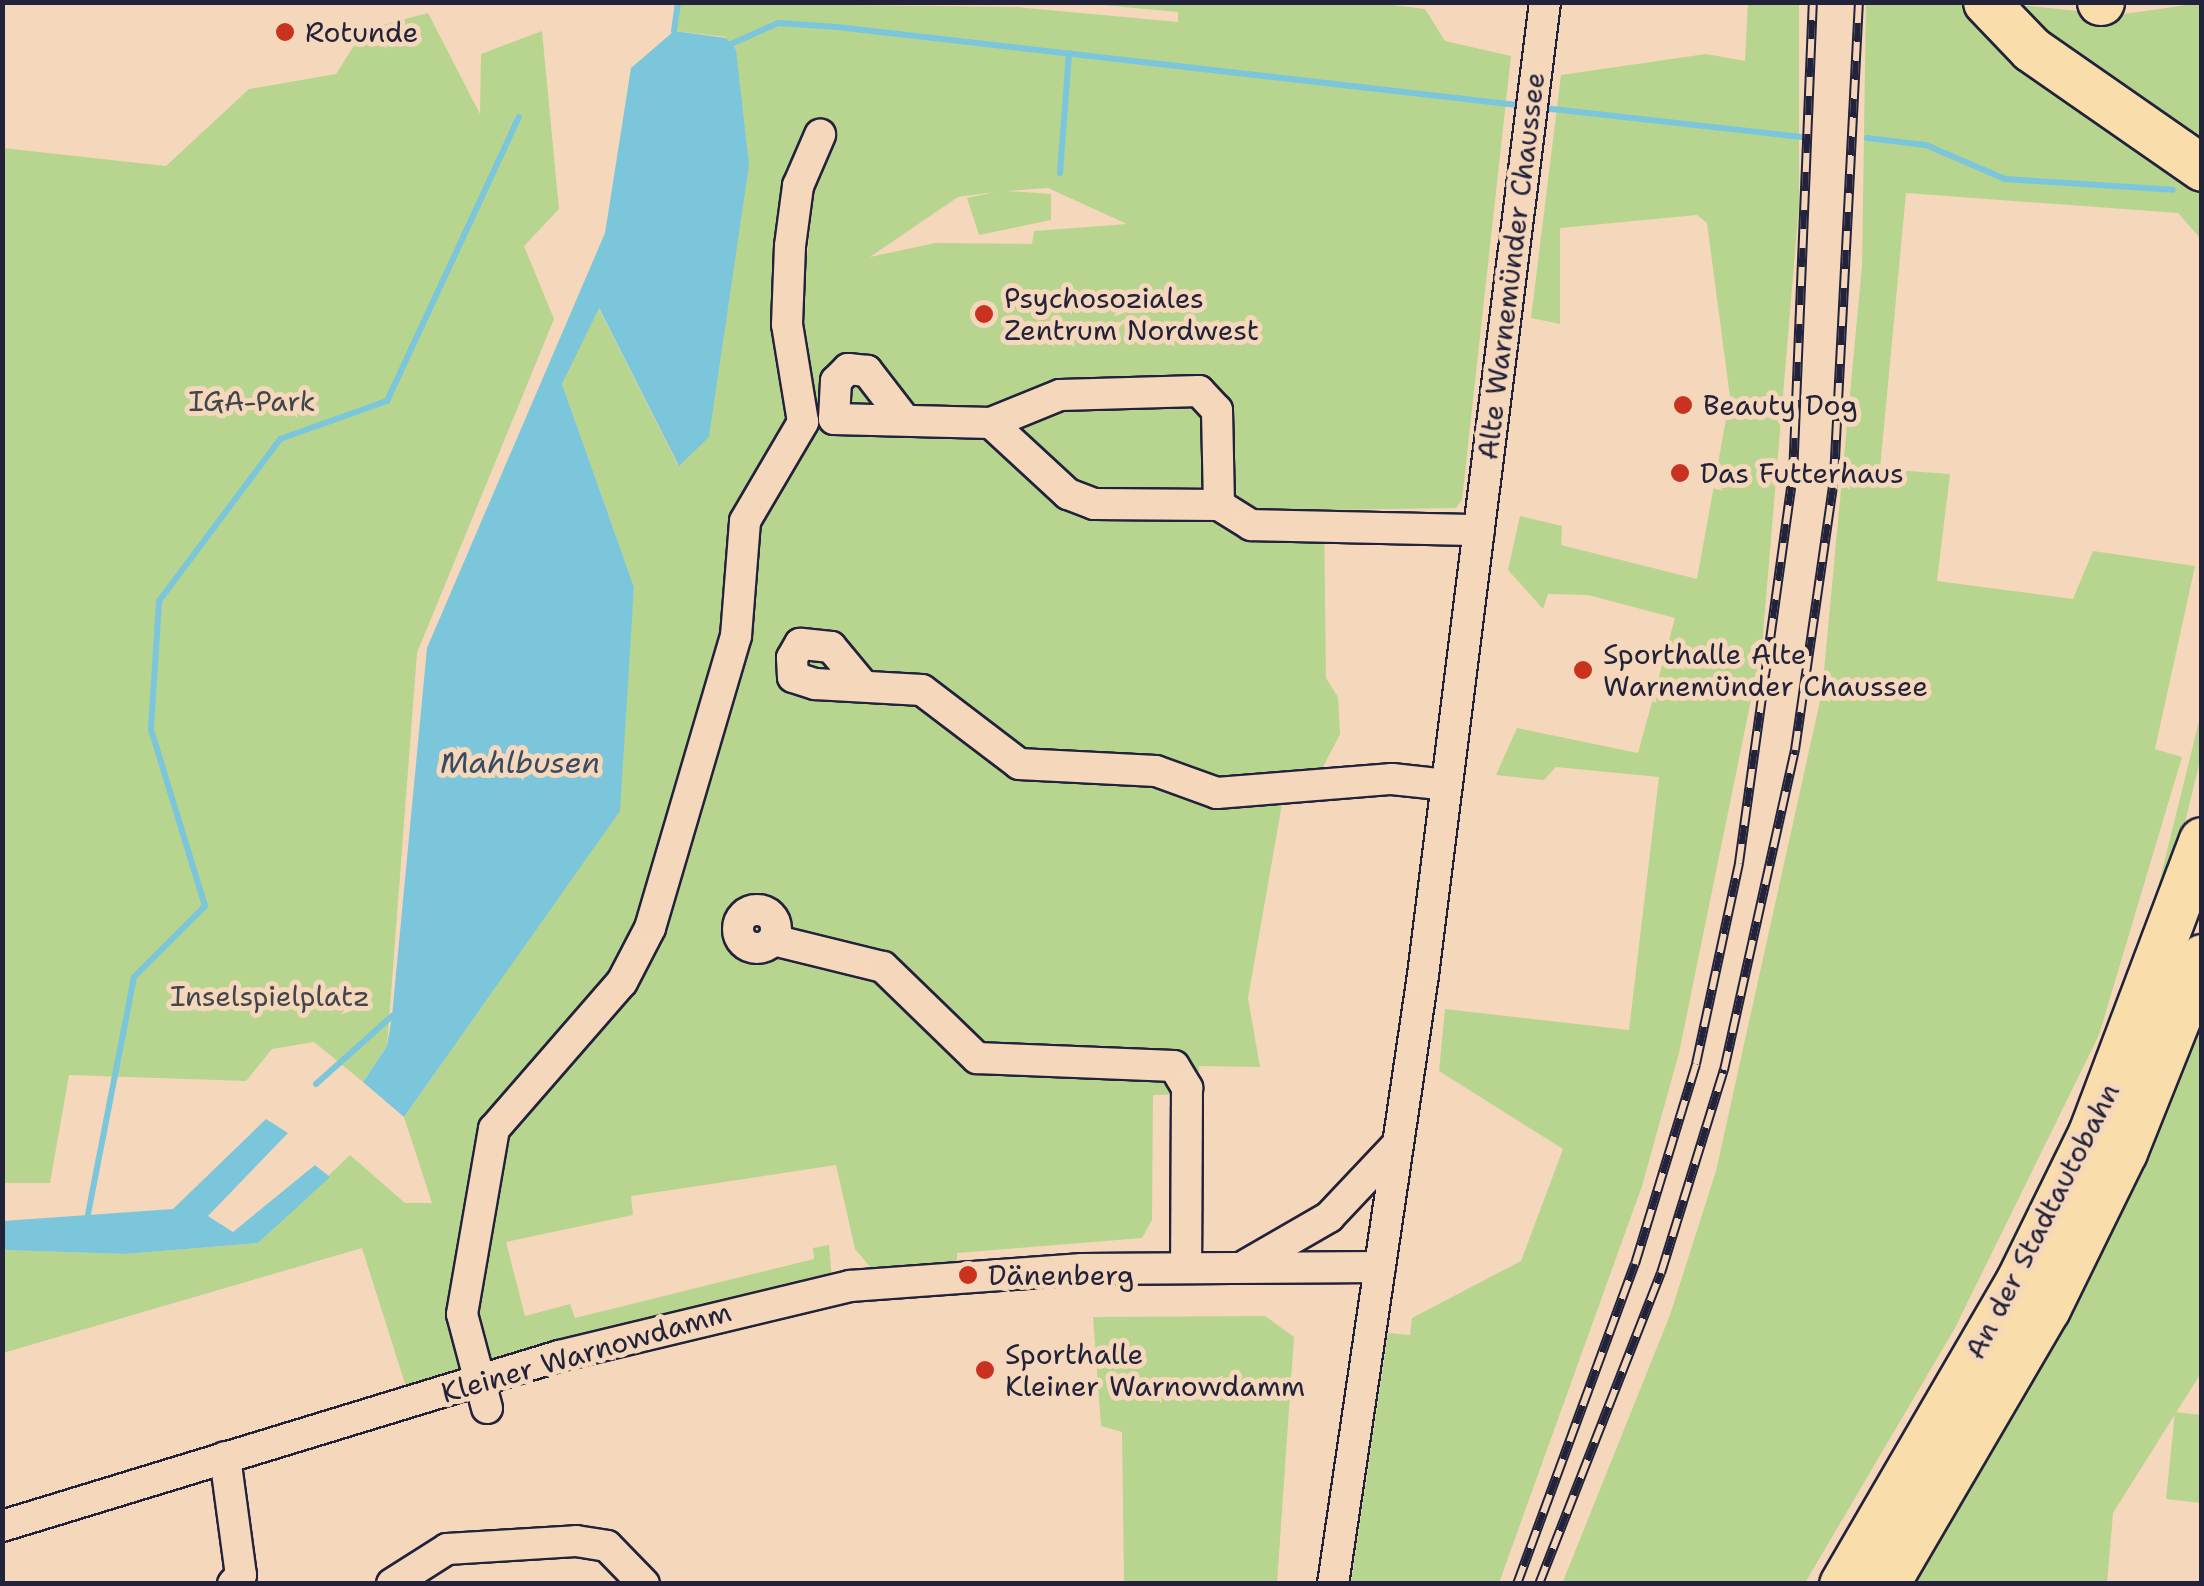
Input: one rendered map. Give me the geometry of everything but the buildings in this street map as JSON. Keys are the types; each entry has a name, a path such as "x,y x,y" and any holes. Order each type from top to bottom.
{"highway":[{"path":"1986,2 2031,49 2202,168"},
{"name":"An der Stadtautobahn","path":"1842,1584 2018,1282 2090,1133 2202,840"},
{"name":"An der Stadtautobahn","path":"1886,1584 2047,1309 2124,1152 2202,956"}],"street":[{"name":"Alte Warnemünder Chaussee","path":"1333,1584 1400,1142 1545,2"},
{"path":"484,1394 462,1314 494,1129 640,954 736,636 746,521 802,422 787,324 790,246 798,186 820,135"},
{"path":"904,420 992,423 1060,395 1198,391 1217,410 1218,505"},
{"path":"992,423 1084,501 1218,505 1251,525 1479,530"},
{"path":"861,682 922,690 1034,767 1156,770 1217,793 1392,778 1447,785"},
{"path":"773,940 883,967 978,1058 1174,1066 1187,1088 1186,1268"},
{"path":"1239,1269 1329,1216 1400,1142"},
{"name":"Kleiner Warnowdamm","path":"2,1526 225,1457 484,1394 850,1286 1186,1268 1380,1267"},
{"path":"1907,1584 2026,1377 2047,1309"},
{"path":"225,1457 241,1574 233,1584"},
{"path":"392,1584 446,1549 576,1541 607,1546 644,1584"}],"green space":[{"path":"678,3 1016,7 1178,22 1178,12 1081,3 1376,3 1425,9 1445,41 1511,56 1462,500 1456,508 1324,510 1326,678 1338,697 1340,734 1315,783 1285,787 1248,998 1260,1067 1199,1066 1199,1094 1153,1095 1152,1220 1142,1238 957,1253 957,1264 877,1275 855,1249 836,1165 631,1196 633,1215 506,1242 525,1316 570,1304 575,1318 814,1259 813,1248 829,1245 832,1279 407,1390 362,1248 3,1353 3,1250 125,1254 258,1243 350,1155 405,1203 432,1203 404,1117 616,816 634,587 562,384 598,307 678,465 726,37 674,31","holes":["789,184 814,191 800,324","1048,188 1127,224 1034,231 1032,244 935,243 870,257 958,197 995,192 967,198 979,235 1051,220 1051,194 1007,191"]},
{"path":"1748,3 1799,3 1799,205 1762,646 1679,1053 1642,1186 1499,1583 1351,1583 1388,1333 1410,1335 1412,1318 1521,1261 1563,1149 1439,1071 1445,1009 1629,1030 1659,777 1556,767 1544,780 1496,775 1517,728 1638,753 1675,618 1588,595 1548,594 1543,609 1508,570 1520,516 1562,526 1561,545 1697,579 1730,397 1707,223 1697,215 1560,228 1560,324 1531,318 1561,75 1706,54 1745,61"},
{"path":"1866,3 1976,3 2201,182 2201,239 2178,213 1906,193 1880,469 1950,474 1937,581 2073,599 2093,551 2195,566 2155,749 2182,757 2099,1035 1955,1328 1805,1583 1562,1584 1670,1315 1716,1171 1822,692 1862,266"},
{"path":"2000,3 2117,15 2201,3 2201,155"},
{"name":"IGA-Park","path":"428,13 480,114 481,54 542,31 559,209 524,246 554,319 417,653 387,1046 363,1082 314,1042 272,1049 246,1081 69,1075 50,1183 3,1183 3,148 166,166 249,89 336,74 364,30"},
{"path":"2201,713 2201,757 2158,933 2047,1194 1827,1583 1817,1584 1988,1287 2092,1074 2147,932"},
{"path":"2201,989 2201,1373 2113,1513 2107,1583 1907,1584"},
{"path":"1265,1316 1294,1337 1277,1583 1124,1583 1122,1432 1101,1426 1093,1317"},
{"path":"2175,1412 2201,1415 2201,1503 2166,1499"}],"water":[{"name":"Mahlbusen","path":"674,31 726,38 736,50 749,165 709,437 679,466 599,308 562,384 634,587 620,811 404,1117 363,1082 387,1046 392,1016 427,648 605,233 631,68"},
{"path":"266,1119 288,1133 208,1216 233,1232 315,1165 330,1177 258,1243 125,1254 3,1250 3,1221 173,1209"}],"waterway":[{"path":"674,31 678,2"},
{"path":"731,44 778,23 837,27 1526,106"},
{"path":"1060,173 1069,53"},
{"path":"1543,108 1801,137"},
{"path":"88,1214 134,977 205,906 151,729 159,601 280,439 387,401 519,117"},
{"path":"1867,138 1926,145 2005,179 2173,190"},
{"path":"316,1084 392,1016"}],"railway":[{"path":"1517,1584 1635,1264 1696,1064 1739,863 1793,476 1813,2"},
{"path":"1539,1584 1661,1273 1724,1070 1795,750 1834,478 1859,2"}],"place":[{"name":"Rotunde","path":"285,32"},
{"name":"Psychosoziales Zentrum Nordwest","path":"984,314"},
{"name":"Beauty Dog","path":"1683,405"},
{"name":"Das Futterhaus","path":"1680,473"},
{"name":"Sporthalle Alte Warnemünder Chaussee","path":"1583,670"},
{"name":"Dänenberg","path":"968,1275"},
{"name":"Sporthalle Kleiner Warnowdamm","path":"985,1370"}],"park label":[{"name":"Inselspielplatz","path":"270,996"}]}
